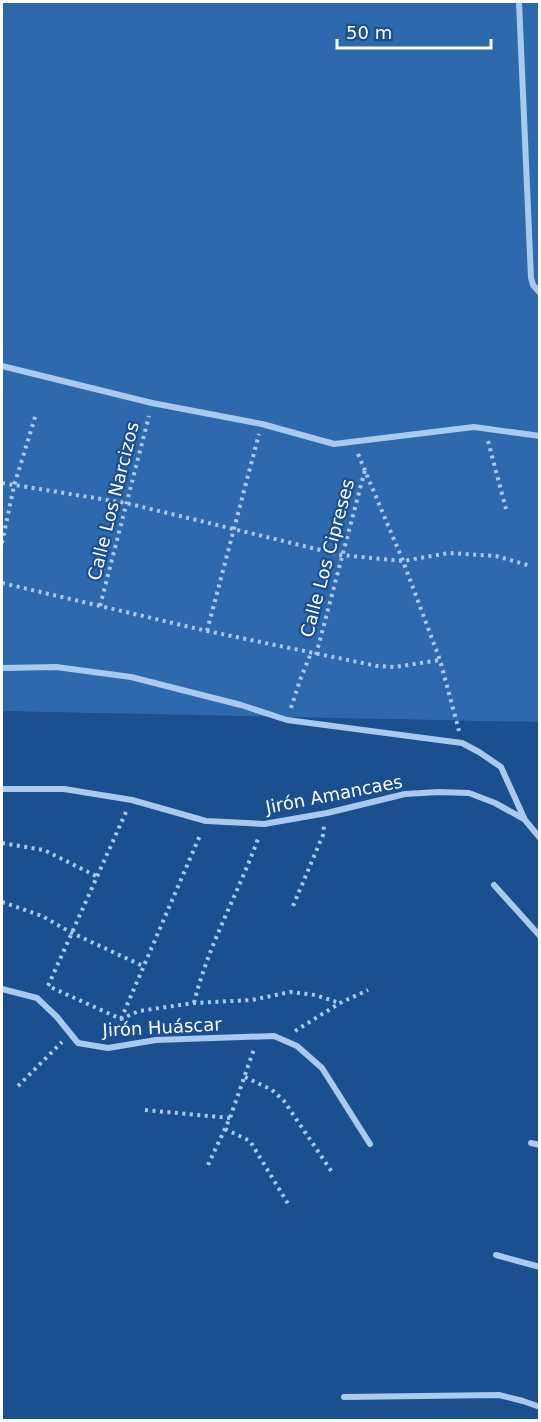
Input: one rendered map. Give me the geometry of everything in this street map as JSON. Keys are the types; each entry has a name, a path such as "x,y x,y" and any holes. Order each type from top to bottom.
{"street":[{"path":"519,2 531,278 533,285 540,293"},
{"path":"2,366 152,403 262,424 334,444 474,427 540,436"},
{"path":"2,668 56,667 131,677 241,705 287,720 462,743 501,767 525,820 540,838"},
{"name":"Jirón Amancaes","path":"2,789 64,789 132,800 206,821 264,824 327,813 405,794 469,793 495,802 525,820"},
{"path":"494,885 540,936"},
{"name":"Jirón Huáscar","path":"2,989 37,998 57,1017 78,1043 108,1048 156,1040 274,1036"},
{"path":"274,1036 297,1046 322,1068 370,1144"},
{"path":"531,1143 540,1145"},
{"path":"496,1255 540,1267"},
{"path":"344,1397 499,1395 540,1407"}],"path":[{"name":"Calle Los Narcizos","path":"100,606 152,403"},
{"path":"2,543 14,486 36,414"},
{"path":"207,631 262,424"},
{"path":"485,429 506,509"},
{"path":"353,442 404,561 440,660 462,743"},
{"name":"Calle Los Cipreses","path":"287,720 300,680 314,654 365,469"},
{"path":"2,483 126,503 341,555 404,561 449,553 496,556 531,566"},
{"path":"2,583 207,631 377,666 395,667 440,660"},
{"path":"132,800 48,986 121,1019 139,1011 194,1003 252,1000 290,992 315,995 340,1003"},
{"path":"293,906 323,835 327,813"},
{"path":"121,1019 206,821"},
{"path":"194,1003 201,972 246,873 264,824"},
{"path":"2,843 44,850 98,878"},
{"path":"2,902 42,916 72,933 143,966"},
{"path":"274,1036 297,1030 340,1003 368,990"},
{"path":"208,1166 230,1118 258,1037"},
{"path":"18,1086 60,1042 78,1043"},
{"path":"245,1077 272,1090 284,1101 332,1172"},
{"path":"145,1110 230,1118"},
{"path":"225,1129 249,1141 290,1206"}],"shaded area":[{"path":"2,2 535,2 540,6 539,722 2,711"}]}
